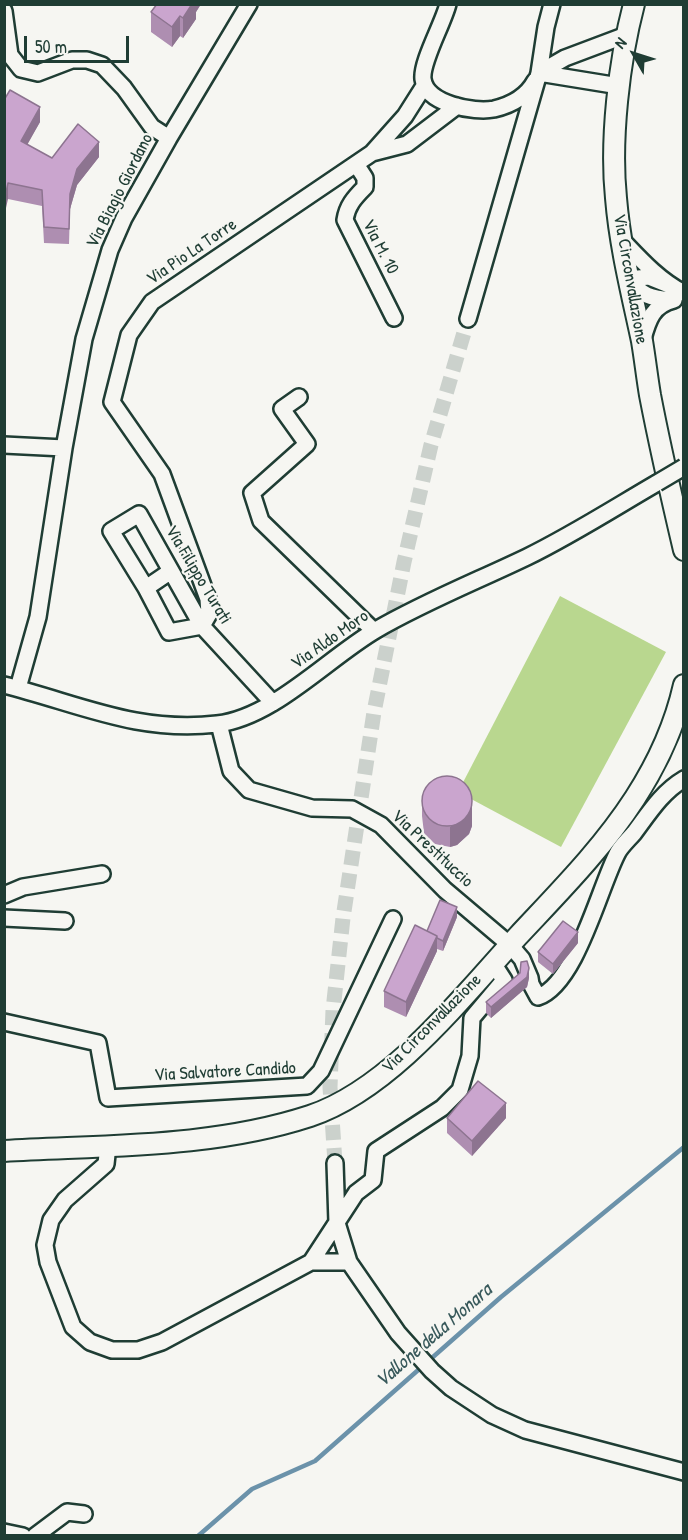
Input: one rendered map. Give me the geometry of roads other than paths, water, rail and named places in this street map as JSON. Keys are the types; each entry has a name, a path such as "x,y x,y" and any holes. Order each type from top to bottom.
{"main road":[{"name":"Via Circonvallazione","path":"634,4 626,34 619,86 615,148 616,197 628,279 684,550"},
{"name":"Via Circonvallazione","path":"4,1150 181,1142 258,1130 312,1115 349,1097 391,1068 429,1033 598,849 636,797 663,746 680,704 684,686"}],"street":[{"name":"Via Biagio Giordano","path":"11,687 38,617 64,448 84,339 110,250 124,218 169,138 249,4"},
{"path":"448,4 426,62 422,76 424,86 436,98 456,106 479,110 495,109 512,102 530,91 539,73 565,58 626,34"},
{"path":"468,319 539,73 552,4"},
{"path":"4,11 10,55 21,69 38,73 72,60 87,60 102,65 124,88 152,127 169,138"},
{"path":"539,73 619,86"},
{"path":"372,153 405,116 424,86"},
{"path":"372,153 407,144 456,106"},
{"name":"Via Pio La Torre","path":"202,626 209,614 208,599 162,474 112,402 129,335 152,302 372,153"},
{"name":"Via M. 10","path":"356,164 365,178 365,187 346,210 345,220 394,318"},
{"path":"622,240 677,294"},
{"path":"628,279 641,293 654,298 677,294"},
{"path":"642,342 648,318 677,294"},
{"path":"299,397 282,409 307,444 252,493 261,521 374,631"},
{"path":"4,445 64,448"},
{"name":"Via Aldo Moro","path":"11,687 79,708 141,723 182,726 219,724 273,703 374,631 412,610 530,556 684,467"},
{"name":"Via Filippo Turati","path":"146,588 111,531 139,514 202,626 273,703"},
{"path":"171,571 146,588 169,632 202,626"},
{"name":"Via Prestituccio","path":"219,724 231,771 249,790 312,808 352,809 381,825 445,890 510,945 522,958 538,997 548,993 567,970 589,924 617,852 671,787 684,779"},
{"path":"4,896 23,887 102,873"},
{"path":"4,918 65,921"},
{"name":"Via Salvatore Candido","path":"4,1022 98,1042 108,1098 307,1086 321,1071 393,919"},
{"path":"312,1262 356,1192 373,1180 376,1151 442,1108 460,1090 470,1056 472,1018 504,980 493,963"},
{"path":"108,1145 106,1164 65,1200 51,1220 45,1245 48,1262 73,1327 90,1342 112,1350 138,1350 162,1342 312,1262 349,1262"},
{"path":"335,1163 337,1223 349,1262 398,1333 432,1371 451,1388 492,1415 525,1430 684,1472"},
{"path":"35,1536 68,1512 84,1514"},
{"path":"4,1532 23,1536"}],"waterway":[{"name":"Vallone della Monara","path":"198,1536 252,1489 315,1461 501,1297 684,1147"}],"tunnel":[{"path":"335,1163 330,1087 333,1010 343,918 374,712 404,562 431,445 468,319"}]}
